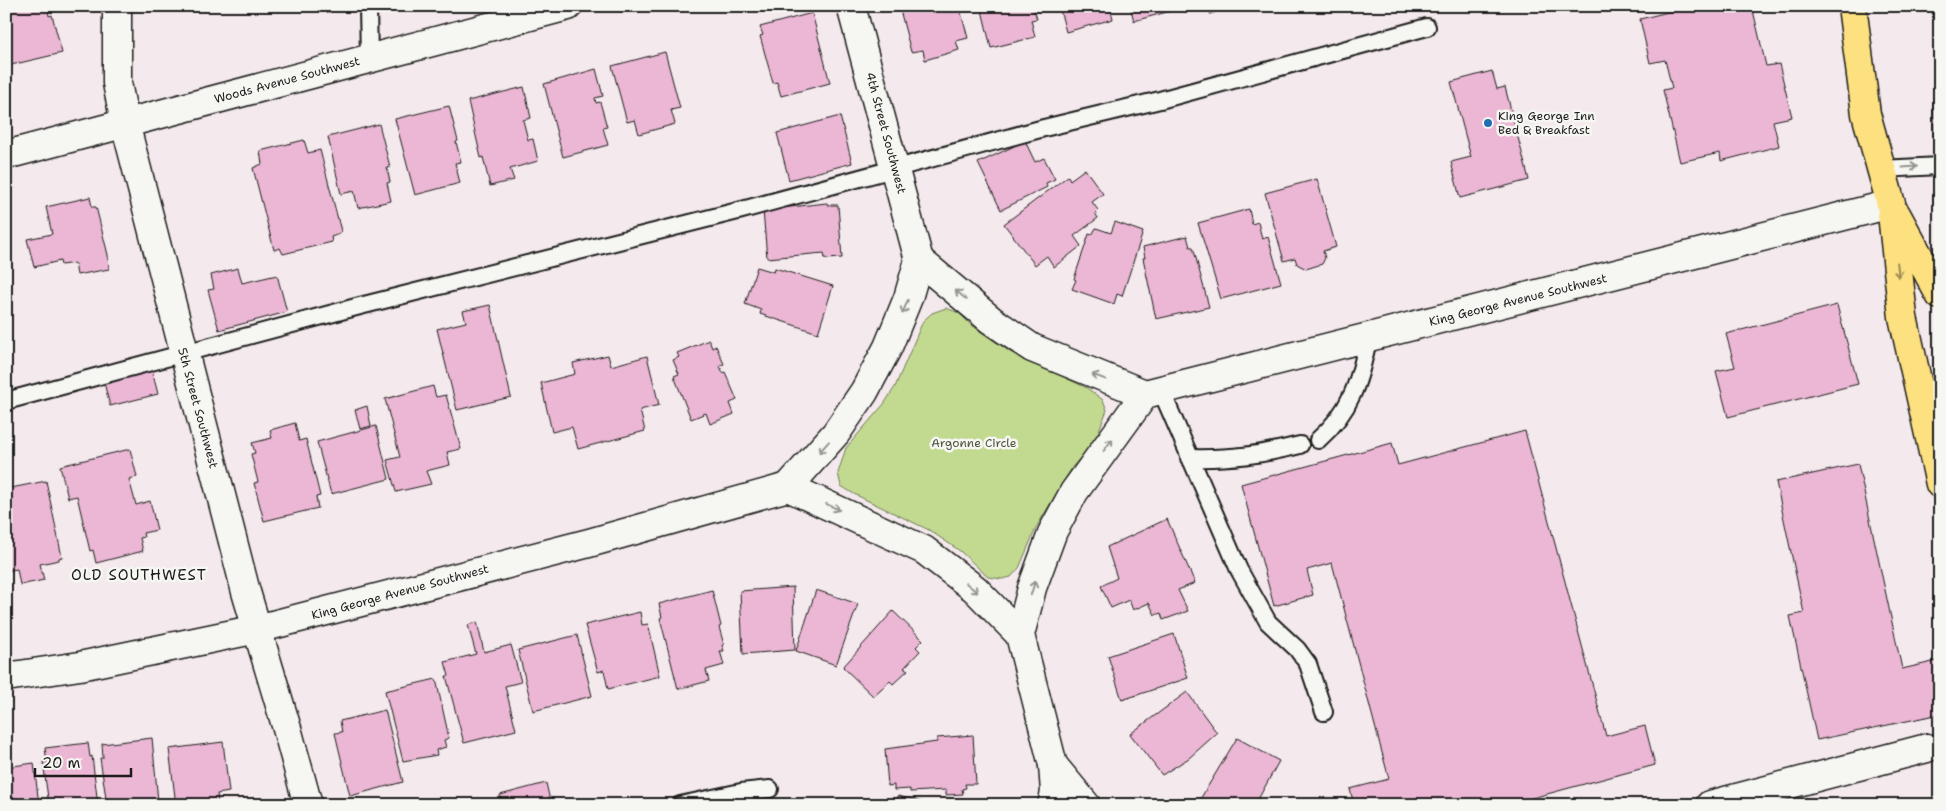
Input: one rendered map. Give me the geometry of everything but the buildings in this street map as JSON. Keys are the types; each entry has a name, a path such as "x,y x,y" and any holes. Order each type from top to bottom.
{"main road":[{"path":"1852,6 1866,114 1891,204 1903,317 1940,484"},
{"path":"1891,204 1930,258 1940,295"}],"street":[{"name":"5th Street Southwest","path":"116,6 118,83 125,123 257,629 308,805"},
{"name":"Woods Avenue Southwest","path":"6,155 568,6"},
{"name":"4th Street Southwest","path":"851,6 919,260"},
{"name":"King George Avenue Southwest","path":"1153,392 1368,339 1891,204"},
{"path":"1020,635 975,589 924,550 788,487 836,433 864,392 888,347 908,298 919,260 991,320 1032,348 1077,368 1153,392 1074,492 1053,530 1032,588 1020,635 1053,765 1055,792 1052,805"},
{"name":"King George Avenue Southwest","path":"6,678 80,666 257,629 589,543 788,487"},
{"path":"1710,805 1927,748"},
{"path":"1053,765 1086,805"}],"lane":[{"path":"368,6 369,58"},
{"path":"6,401 356,307 742,210 1044,128 1160,100 1427,27"},
{"path":"1881,169 1940,166"},
{"path":"1318,440 1335,425 1347,408 1362,372 1368,339"},
{"path":"1153,392 1189,458 1239,570 1268,622 1297,649 1308,664 1324,712"},
{"path":"1189,458 1228,459 1258,455 1300,445"},
{"path":"680,805 741,792 770,789"}],"green space":[{"name":"Argonne Circle","path":"946,308 959,313 970,324 1010,352 1087,388 1103,400 1107,410 1094,443 1073,466 1037,526 1019,568 1011,577 1002,579 988,577 960,551 929,530 841,486 838,473 846,448 884,404 895,387 923,321 932,313"}],"place":[{"name":"King George Inn Bed & Breakfast","path":"1488,123"}],"district":[{"name":"OLD SOUTHWEST","path":"139,575"}]}
